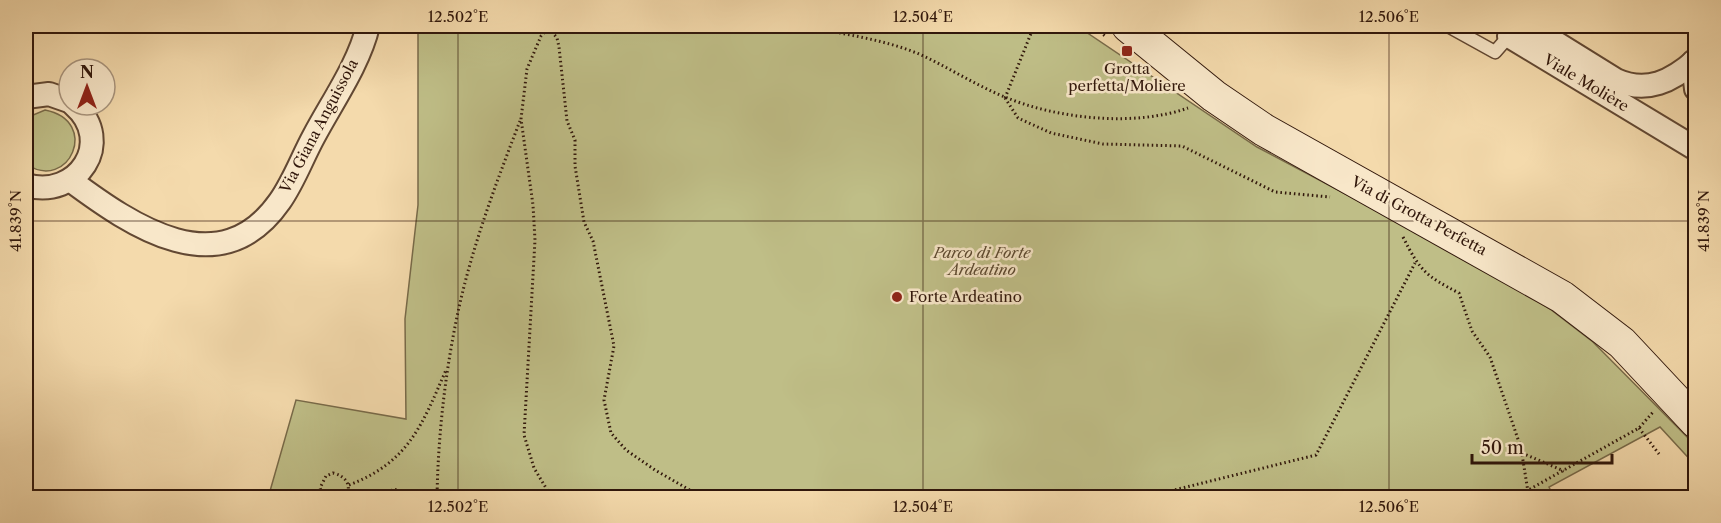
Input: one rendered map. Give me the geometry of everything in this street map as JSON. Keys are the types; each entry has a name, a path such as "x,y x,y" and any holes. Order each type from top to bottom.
{"street":[{"name":"Via Giana Anguissola","path":"70,180 114,212 139,227 166,238 199,244 227,241 246,235 264,220 289,186 356,56 368,26"},
{"name":"Via di Grotta Perfetta","path":"1128,26 1214,96 1264,130 1324,165 1501,260 1562,297 1622,343 1695,422"},
{"name":"Viale Molière","path":"1529,26 1548,49 1695,149"},
{"name":"Viale Molière","path":"1509,36 1548,49 1631,85 1644,86 1667,81 1694,61"},
{"path":"1694,61 1695,89"},
{"path":"26,97 50,94 57,97"},
{"path":"26,185 49,188 70,180 86,163 91,141 84,117"}],"lane":[{"name":"Viale Molière","path":"1448,26 1495,51 1509,36"}],"path":[{"path":"804,26 872,40 918,54 1005,98 1034,107 1093,118 1150,118 1171,114 1214,96"},
{"path":"1005,98 1034,26"},
{"path":"437,498 437,458 448,365 458,310 498,178 521,119 527,69 535,48 550,27 557,38 559,47 567,121 575,140 575,166 584,222 593,241 614,346 604,400 611,433 626,450 655,470 693,492 715,498"},
{"path":"1005,98 1018,118 1051,133 1103,144 1182,146 1275,192 1322,195 1332,198"},
{"path":"521,119 533,205 535,240 524,435 534,468 552,498"},
{"path":"1403,236 1415,263 1440,284 1460,293 1472,331 1490,357 1522,453 1529,498"},
{"path":"1162,493 1316,455 1415,263"},
{"path":"349,485 376,474 396,460 418,430 448,365"},
{"path":"1514,498 1639,429 1659,405"},
{"path":"1639,429 1659,454"},
{"path":"1522,453 1564,471"},
{"path":"324,498 320,488 326,476 333,473 340,475 349,485 349,498 399,489 403,498"}],"green space":[{"name":"Parco di Forte Ardeatino","path":"418,26 1077,26 1257,147 1483,267 1550,309 1593,342 1696,446 1695,465 1660,427 1549,487 1554,498 268,498 296,400 406,419 405,319 418,205"},
{"path":"45,110 57,117 62,117 72,127 75,140 73,152 66,163 55,169 41,170 26,164 26,118"}],"place":[{"name":"Grotta perfetta/Moliere","path":"1127,51"},
{"name":"Forte Ardeatino","path":"897,297"}]}
